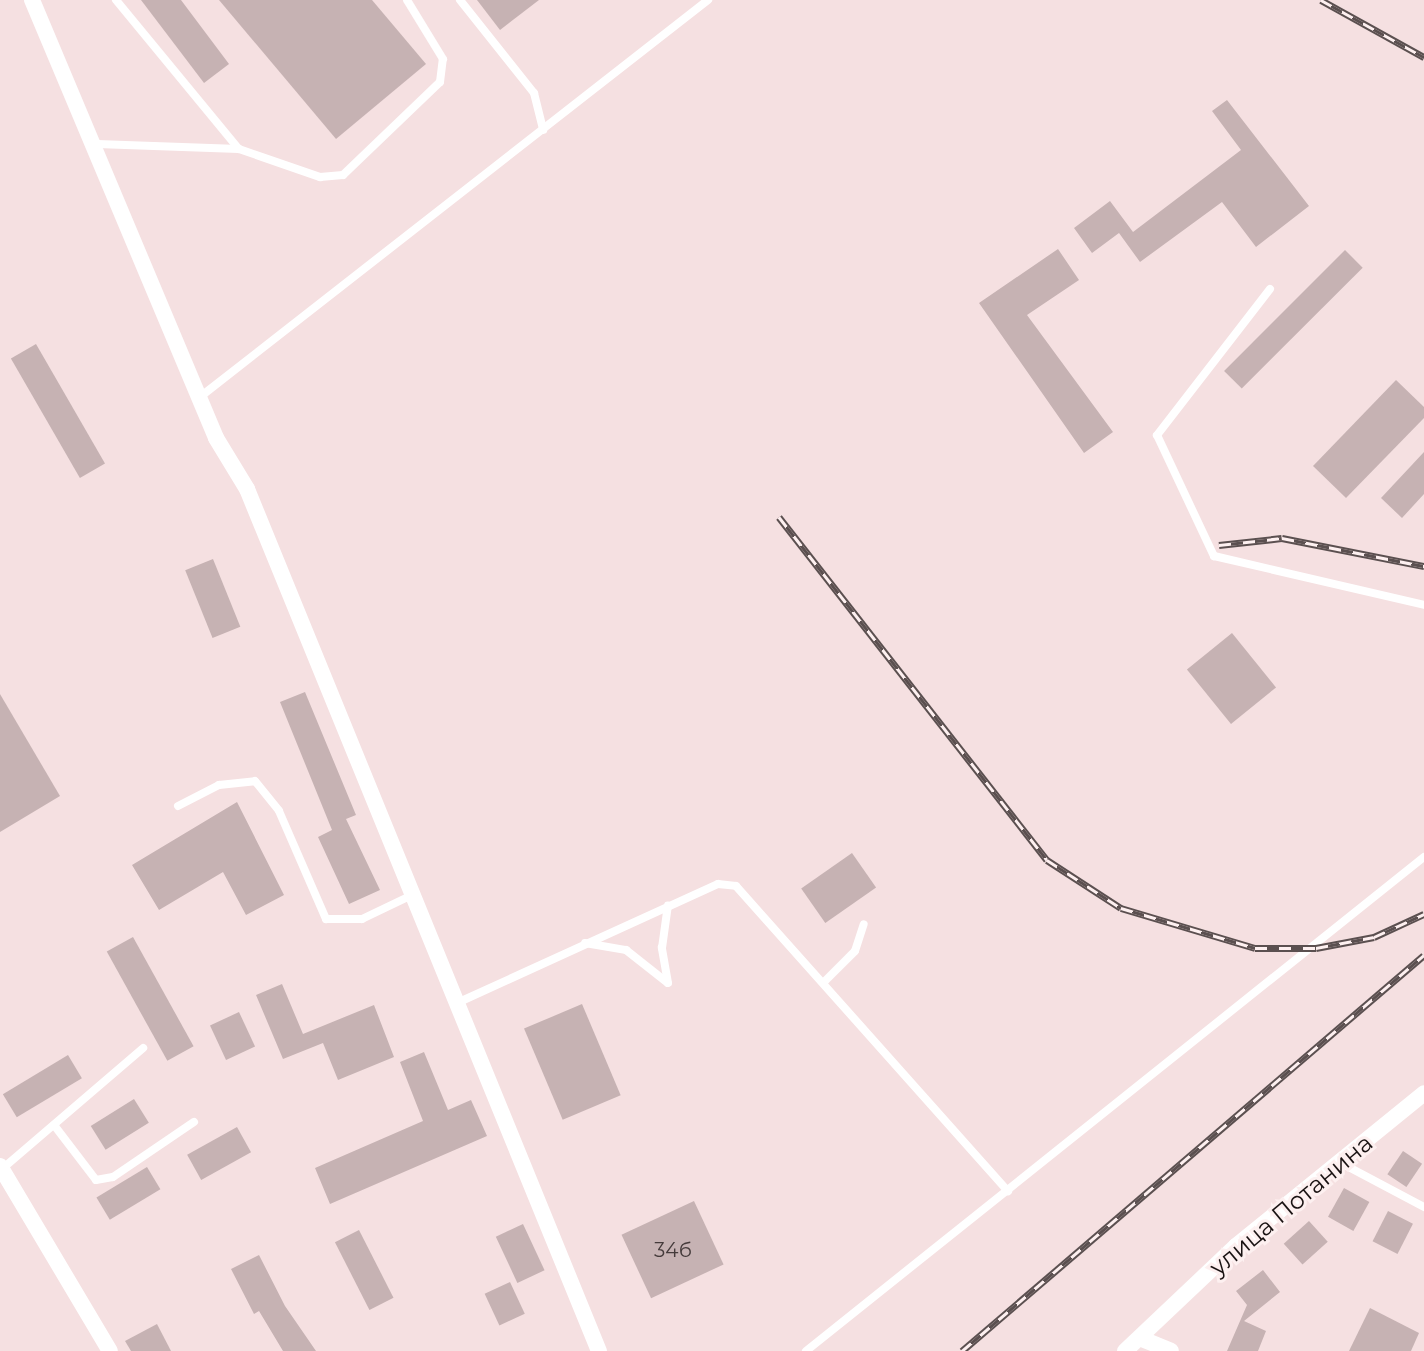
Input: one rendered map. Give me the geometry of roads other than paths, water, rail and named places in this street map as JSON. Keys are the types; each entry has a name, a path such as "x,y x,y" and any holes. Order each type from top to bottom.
{"street":[{"path":"32,0 97,144 200,397 247,489 599,1351"},
{"name":"улица Потанина","path":"1125,1351 1142,1339 1236,1246 1424,1093"},
{"path":"1,1168 110,1351"},
{"path":"1142,1339 1171,1351"}],"lane":[{"path":"116,0 239,149"},
{"path":"97,144 239,149 320,177 343,175 363,162 440,82 443,59 407,0"},
{"path":"460,0 534,93 543,130"},
{"path":"200,397 708,0"},
{"path":"1270,289 1157,435 1214,556 1424,605"},
{"path":"178,806 219,785 255,781 279,811 326,919 362,919 412,895"},
{"path":"806,1351 1424,857"},
{"path":"457,1003 581,943 718,884 736,886 825,981 1008,1191"},
{"path":"581,943 626,950 668,983 662,948 668,905"},
{"path":"825,981 855,951 864,924"},
{"path":"1,1168 143,1048"},
{"path":"54,1125 96,1180 113,1177 194,1122"},
{"path":"1341,1163 1424,1207"}],"railway":[{"path":"1321,0 1424,57"},
{"path":"779,517 1047,860 1121,908 1255,948 1316,948 1374,937 1424,914"},
{"path":"1219,545 1282,538 1424,566"},
{"path":"962,1351 1424,955"}]}
